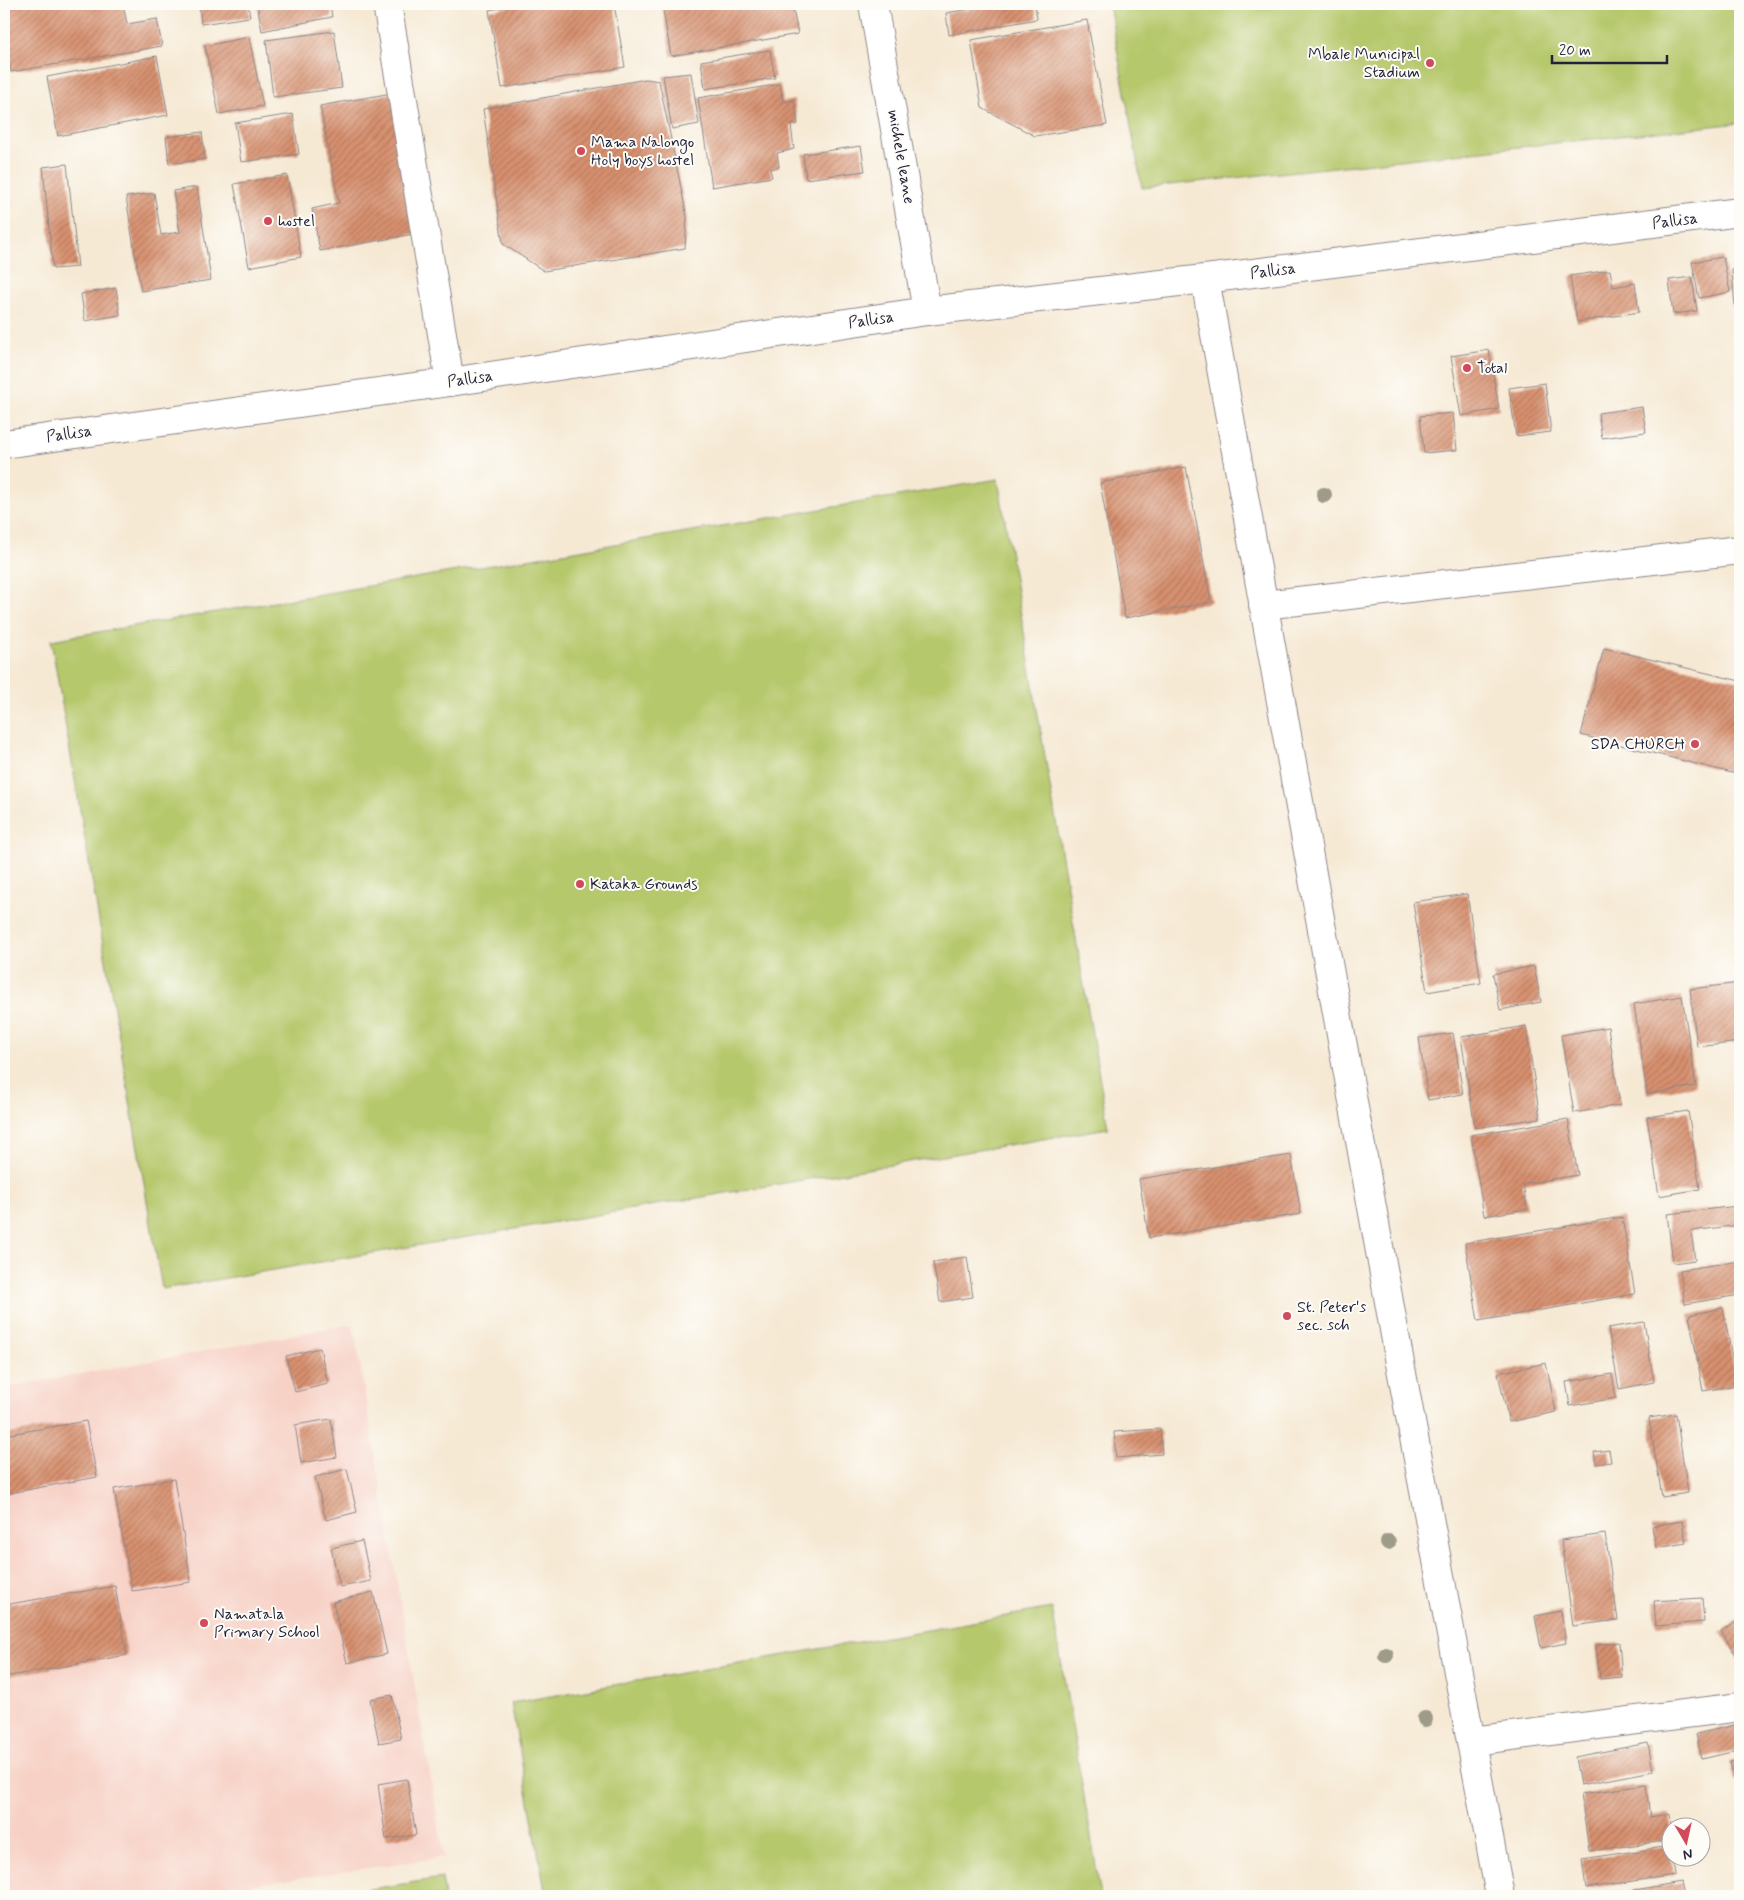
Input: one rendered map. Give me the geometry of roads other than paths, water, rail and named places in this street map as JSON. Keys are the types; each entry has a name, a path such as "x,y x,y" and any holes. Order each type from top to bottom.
{"street":[{"path":"387,4 450,382"},
{"name":"michele leane","path":"873,4 927,311"},
{"name":"Pallisa","path":"4,444 450,382 927,311 1205,280 1740,212"},
{"path":"1205,280 1400,1363 1500,1896"},
{"path":"1263,605 1740,550"},
{"path":"1472,1741 1740,1707"}],"place":[{"name":"Mbale Municipal Stadium","path":"1430,63"},
{"name":"Mama Nalongo Holy boys hostel","path":"581,151"},
{"name":"hostel","path":"268,221"},
{"name":"Total","path":"1467,368"},
{"name":"SDA CHURCH","path":"1695,744"},
{"name":"Kataka Grounds","path":"580,884"},
{"name":"St. Peter's sec. sch","path":"1287,1316"},
{"name":"Namatala Primary School","path":"204,1623"}]}
